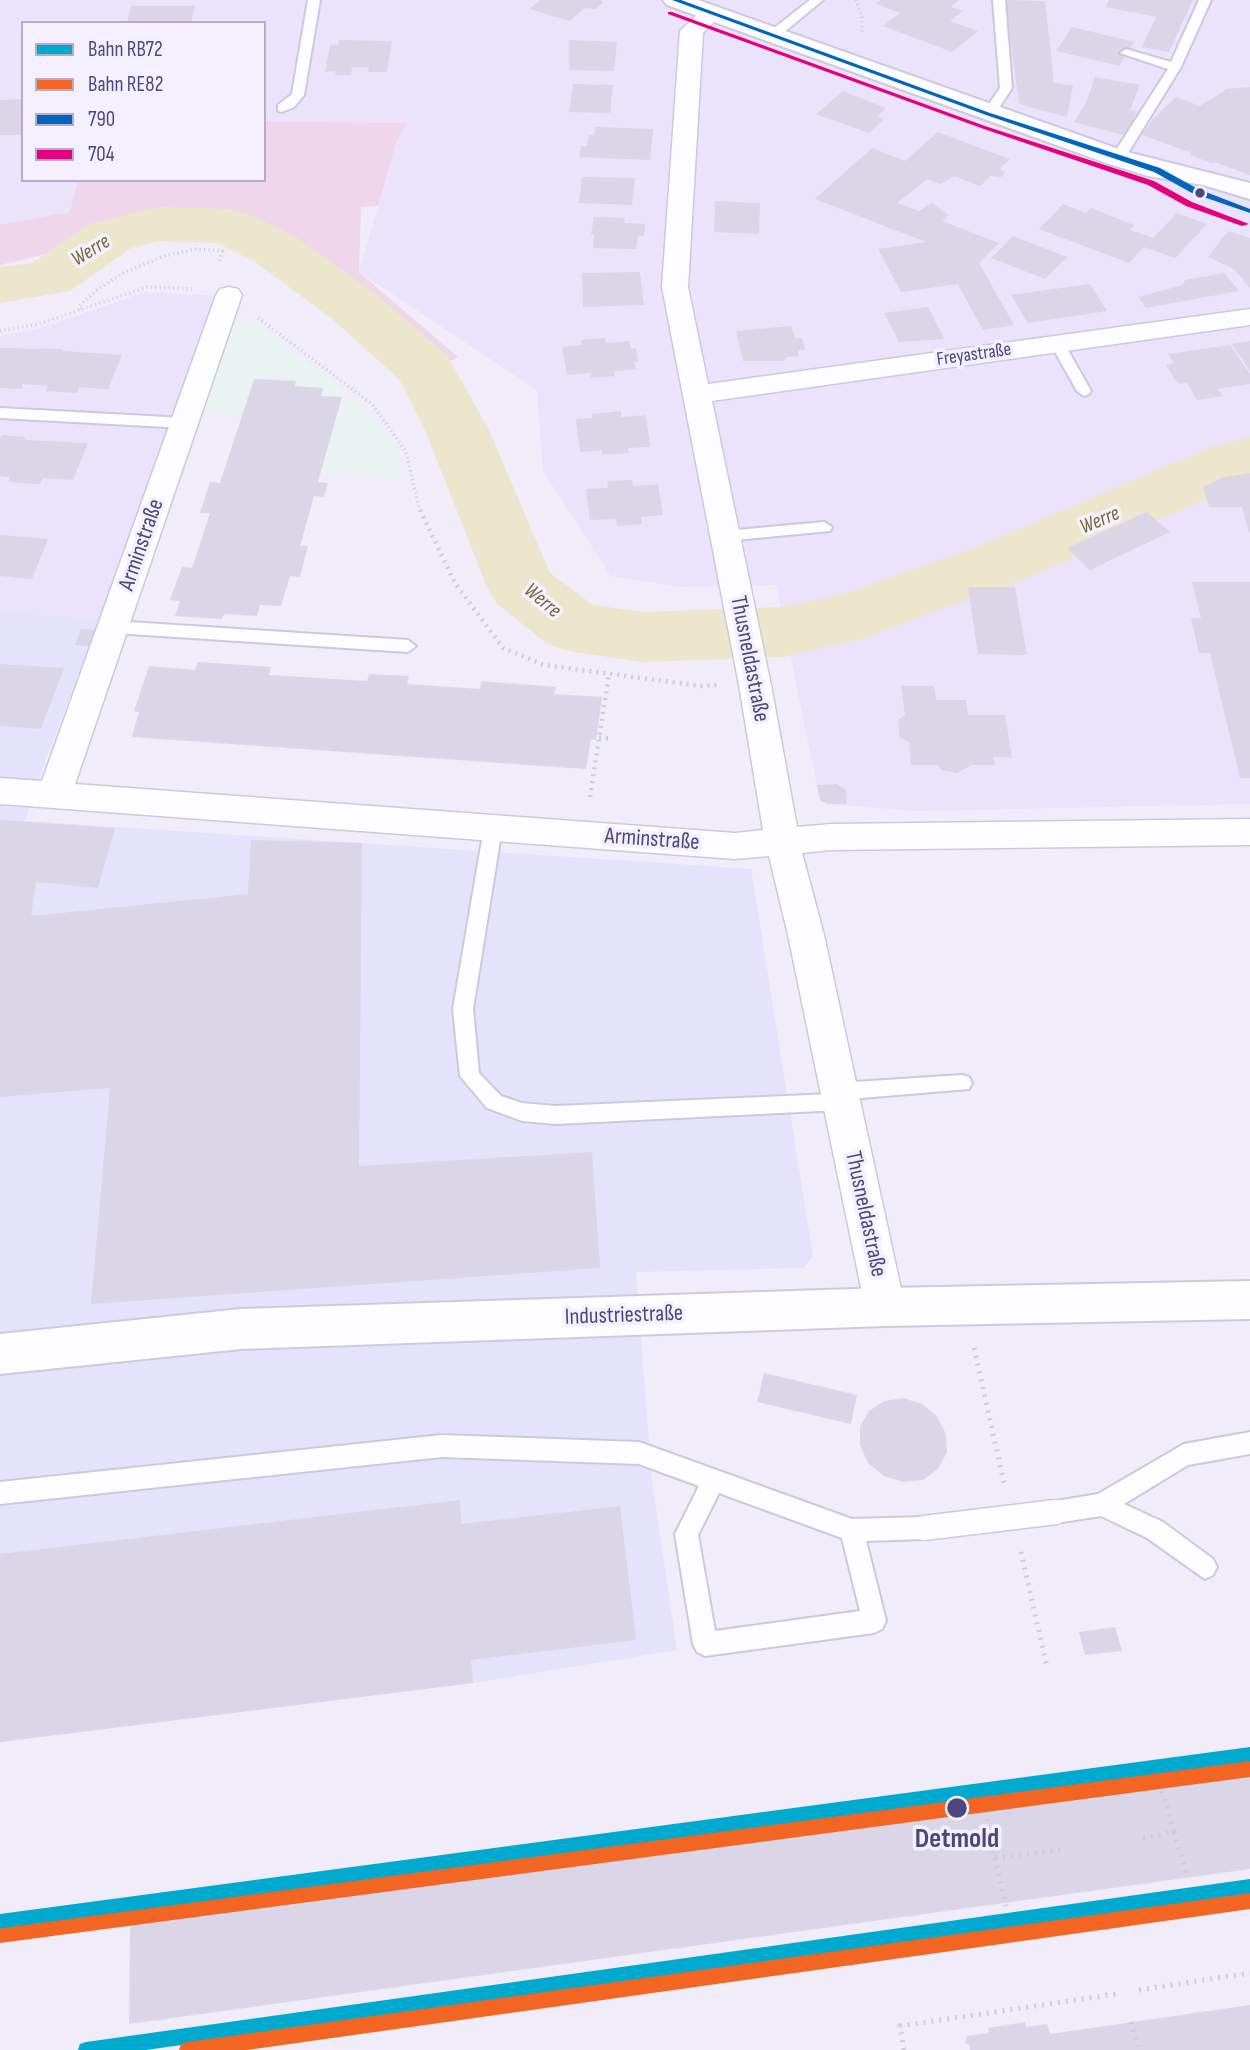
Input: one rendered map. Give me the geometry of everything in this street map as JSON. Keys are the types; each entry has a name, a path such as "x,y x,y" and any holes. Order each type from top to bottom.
{"street":[{"path":"675,0 988,114 1118,158 1157,170 1206,178 1250,191"},
{"name":"Thusneldastraße","path":"712,13 692,31 675,287 752,671 782,841 806,935 885,1307"},
{"path":"1157,170 1195,191 1250,211"},
{"name":"Arminstraße","path":"54,795 229,295"},
{"name":"Freyastraße","path":"698,394 1250,317"},
{"name":"Arminstraße","path":"0,791 735,846 831,837 1250,832"},
{"name":"Industriestraße","path":"0,1354 241,1329 885,1307 1250,1300"}],"lane":[{"path":"282,108 298,95 314,0"},
{"path":"773,35 817,0"},
{"path":"988,114 1006,88 999,0"},
{"path":"1118,158 1175,66 1205,0"},
{"path":"1126,54 1175,66"},
{"path":"1152,106 1167,104"},
{"path":"1057,343 1084,391"},
{"path":"0,413 185,424"},
{"path":"725,536 824,527"},
{"path":"114,627 408,646"},
{"path":"493,828 463,1009 470,1076 494,1102 522,1112 556,1115 840,1096 962,1083"},
{"path":"0,1493 442,1446 639,1453 852,1530 924,1528 1102,1505 1184,1455 1250,1443"},
{"path":"714,1480 686,1534 705,1644 874,1621 852,1530"},
{"path":"1102,1505 1155,1530 1205,1567"}],"path":[{"path":"856,0 862,17 861,27"},
{"path":"81,309 79,306 97,290 121,274 164,256 195,250 222,251"},
{"path":"0,331 39,324 147,287 215,290 229,295 372,404 406,452 417,505 455,583 503,648 544,665 701,686 752,671"},
{"path":"584,835 609,674"},
{"path":"599,738 608,738"},
{"path":"1161,1788 1188,1878"},
{"path":"985,1811 1006,1906"},
{"path":"1143,1838 1174,1832"},
{"path":"995,1858 1060,1850"},
{"path":"1139,1990 1250,1973"},
{"path":"904,2050 900,2026 1116,1994"},
{"path":"1132,2022 1139,2050"}],"shaded area":[{"path":"0,0 1250,0 1250,804 916,811 827,804 820,800 776,585 682,587 611,576 543,471 537,390 359,272 397,140 405,123 266,121 266,21 21,21 21,182 78,182 70,212 0,226"},
{"path":"266,121 406,123 397,140 378,206 361,207 359,272 458,357 445,364 288,242 236,219 176,211 145,212 59,251 0,265 0,225 70,212 78,182 266,182"},
{"path":"145,292 220,296 100,619 0,612 0,336 40,328"},
{"path":"228,320 254,322 365,407 398,453 403,480 226,464 242,416 195,412"},
{"path":"0,612 100,619 25,821 751,869 813,1256 804,1268 636,1272 652,1480 677,1650 473,1683 0,1742"}],"building":[{"path":"540,0 603,2 596,9 584,8 570,21 529,9"},
{"path":"881,0 959,0 951,7 963,11 950,21 978,31 952,52 883,26 900,13 876,4"},
{"path":"1005,0 1045,1 1054,83 1073,85 1067,117 1019,104"},
{"path":"1109,0 1193,0 1169,52 1142,47 1156,17 1106,7"},
{"path":"131,6 195,6 191,21 127,21"},
{"path":"1072,27 1134,42 1119,66 1056,51"},
{"path":"339,40 392,41 387,72 368,72 369,67 352,67 351,75 335,75 336,71 325,72 330,45 338,45"},
{"path":"569,40 617,42 614,71 569,70"},
{"path":"1095,77 1140,85 1130,110 1137,111 1127,136 1074,122 1086,103"},
{"path":"573,84 613,85 610,113 569,112"},
{"path":"1250,87 1250,175 1215,162 1214,164 1142,135 1153,119 1176,97 1200,106 1227,89"},
{"path":"843,91 886,108 877,117 884,119 869,133 816,114"},
{"path":"21,99 21,135 0,135 0,100"},
{"path":"595,127 653,129 650,160 579,157 581,146 587,146 589,135 594,135"},
{"path":"938,132 1010,159 1000,168 1005,173 1001,177 991,176 980,186 954,176 941,184 927,179 897,203 919,211 932,203 949,215 942,221 999,243 979,263 1014,325 983,330 958,284 901,292 878,249 926,242 815,199 872,148 905,161"},
{"path":"582,177 635,178 632,205 579,203"},
{"path":"715,201 760,203 759,234 714,232"},
{"path":"1063,204 1086,213 1091,208 1134,225 1130,230 1153,238 1177,213 1207,224 1175,258 1144,247 1129,263 1039,229"},
{"path":"594,217 625,218 624,223 645,224 644,236 638,236 636,249 593,248 594,234 591,234"},
{"path":"1228,231 1250,238 1250,288 1234,269 1208,257"},
{"path":"1013,236 1067,257 1045,279 991,258"},
{"path":"640,272 644,305 583,307 582,273"},
{"path":"1224,273 1239,291 1146,308 1138,297 1183,285 1185,280"},
{"path":"1090,284 1107,311 1028,323 1011,295"},
{"path":"928,307 944,339 899,342 884,313"},
{"path":"791,326 795,338 802,338 805,350 798,350 799,356 787,357 784,361 743,361 736,331"},
{"path":"605,338 606,343 630,341 631,349 636,348 636,369 614,371 615,376 591,378 590,373 567,375 562,347 582,345 581,340"},
{"path":"1250,341 1250,371 1232,344"},
{"path":"1230,345 1250,374 1250,384 1218,389 1223,396 1197,400 1187,383 1178,384 1166,365 1174,363 1168,354"},
{"path":"0,348 61,349 122,355 108,389 80,387 77,393 46,391 48,386 23,384 21,389 0,388"},
{"path":"254,379 296,381 295,386 323,388 321,396 342,397 318,482 328,483 324,497 314,496 300,546 308,546 300,577 290,576 281,606 260,605 257,616 224,614 222,619 175,616 180,601 170,600 182,567 192,568 210,513 200,513 210,482 220,483"},
{"path":"621,411 621,417 646,415 650,447 628,448 629,453 602,455 602,450 580,452 576,419 592,418 592,414"},
{"path":"3,435 24,437 26,440 88,443 73,480 43,478 40,484 8,482 10,477 0,476 0,438"},
{"path":"1250,473 1249,532 1242,507 1209,507 1203,487 1224,477"},
{"path":"632,480 633,486 658,484 663,515 641,517 642,524 617,526 616,519 590,520 586,489 608,488 607,481"},
{"path":"1147,512 1170,532 1090,570 1067,548"},
{"path":"0,535 48,539 32,579 0,576"},
{"path":"1192,582 1250,582 1250,778 1240,778 1210,653 1199,653 1191,618 1201,618"},
{"path":"968,587 1015,587 1027,655 978,654"},
{"path":"81,629 96,630 89,646 75,645"},
{"path":"198,662 271,667 269,675 367,681 369,674 409,676 407,684 480,689 481,681 556,687 554,694 602,697 596,740 591,739 586,769 132,737 139,712 134,711 149,666 195,670"},
{"path":"0,664 64,668 41,729 0,726"},
{"path":"901,686 934,686 936,700 966,700 968,715 1005,715 1012,758 993,757 995,765 972,765 957,773 942,770 937,765 911,765 909,742 900,738 898,720 905,715"},
{"path":"837,784 846,790 847,804 827,804 820,800 817,785"},
{"path":"0,820 115,828 98,888 36,882 31,916 248,894 251,840 362,843 359,1166 592,1152 600,1268 91,1304 110,1088 0,1097"},
{"path":"764,1373 857,1395 851,1424 757,1402"},
{"path":"903,1398 922,1404 937,1416 946,1434 947,1452 938,1469 923,1480 903,1482 884,1476 868,1463 860,1445 860,1426 869,1411 884,1401"},
{"path":"460,1500 461,1524 620,1506 636,1640 471,1660 473,1683 0,1742 0,1554"},
{"path":"1115,1627 1122,1651 1085,1655 1079,1632"},
{"path":"1250,1776 1250,1869 129,2024 130,1924"},
{"path":"1250,2005 1250,2050 970,2050 965,2043 967,2036 989,2033 988,2028 1025,2022 1026,2027 1047,2024 1050,2034"}],"waterway":[{"name":"Werre","path":"0,285 49,278 110,236 159,224 228,226 276,250 352,305 425,369 457,430 521,587 574,627 643,637 782,632 859,615 1013,558 1236,461 1250,458"}],"rail line":[{"name":"RB72","path":"0,1922 1250,1755"},
{"name":"RE82","path":"2,1936 1250,1769"},
{"name":"RB72","path":"86,2050 1250,1887"},
{"name":"RE82","path":"187,2050 1250,1901"}],"transit line":[{"name":"790","path":"675,0 988,114 1157,170 1195,191 1250,211"},
{"name":"704","path":"670,13 983,127 1151,183 1189,204 1245,224"}],"place":[{"name":"Detmold","path":"957,1808"}]}
